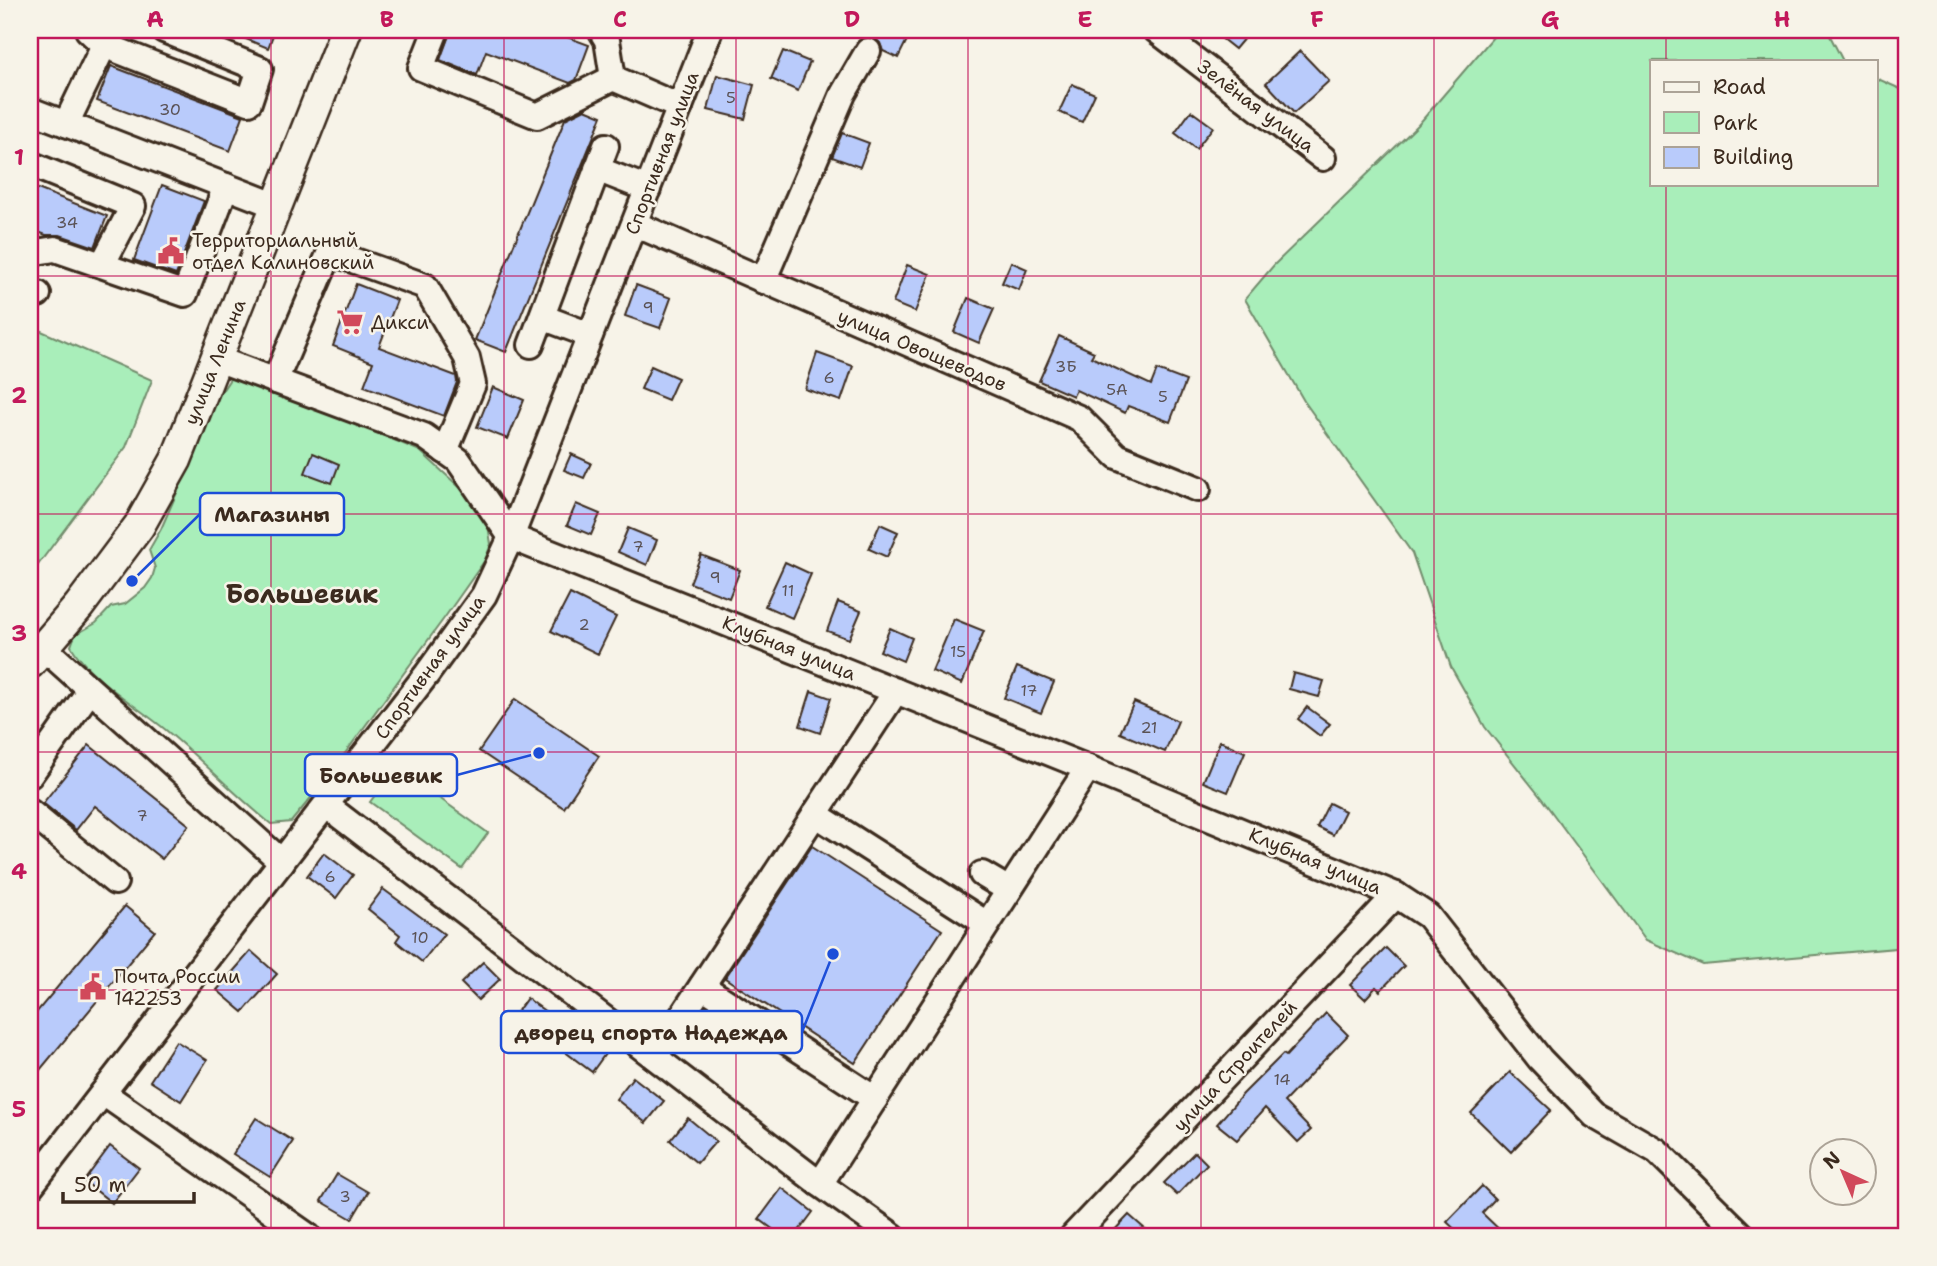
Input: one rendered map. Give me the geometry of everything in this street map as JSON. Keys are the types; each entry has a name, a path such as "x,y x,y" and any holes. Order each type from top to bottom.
{"main road":[{"name":"улица Ленина","path":"34,657 79,606 139,526 176,460 346,30"}],"street":[{"path":"66,124 102,35 249,102 260,69 164,30"},
{"path":"436,30 421,68 537,116 613,78 680,107"},
{"path":"601,30 607,40 613,78"},
{"name":"Спортивная улица","path":"30,1187 327,806 484,596 511,537 710,30"},
{"name":"Зелёная улица","path":"1156,30 1323,158"},
{"path":"763,281 843,94 867,51"},
{"path":"30,110 277,206"},
{"path":"531,345 601,157 648,188"},
{"path":"30,164 133,206 102,265"},
{"path":"30,253 55,249 185,293 226,186"},
{"name":"улица Овощеводов","path":"635,224 1079,418 1117,456 1198,489"},
{"path":"275,381 330,252 425,286 467,358 473,384 445,451"},
{"path":"542,317 590,335"},
{"path":"217,359 424,436 458,460 511,537"},
{"name":"Клубная улица","path":"511,537 1088,768 1396,895 1428,916 1540,1059 1594,1115 1657,1151 1743,1236"},
{"path":"34,657 90,690 282,862"},
{"path":"30,775 90,690"},
{"path":"655,1057 815,814 866,752 896,691"},
{"path":"820,1184 1088,768"},
{"path":"327,806 820,1184 893,1236"},
{"path":"30,812 115,882"},
{"path":"815,814 987,925"},
{"path":"982,874 1009,890"},
{"name":"улица Строителей","path":"1073,1236 1396,895"},
{"path":"702,986 875,1099"},
{"path":"103,1093 308,1236"}],"green space":[{"path":"1499,30 1827,30 1842,60 1650,60 1650,186 1878,186 1878,79 1907,92 1907,947 1703,965 1646,940 1485,727 1451,667 1412,553 1304,401 1245,299 1274,265 1418,125"},
{"path":"30,326 152,380 126,447 32,573 30,571"},
{"path":"232,376 260,383 420,451 467,494 488,525 491,544 485,560 445,617 324,782 291,822 271,824 167,731 102,681 71,646 75,635 96,623 111,607 125,604 145,588 152,578 155,568 149,550 161,529 220,394"},
{"path":"396,767 488,833 462,869 370,802"}],"building":[{"path":"224,30 275,30 268,48"},
{"path":"451,30 548,30 589,45 576,80 570,83 486,51 477,75 440,60"},
{"path":"877,30 912,30 898,58 883,51 880,43 873,37"},
{"path":"1211,30 1251,30 1235,49"},
{"path":"783,51 810,62 798,91 771,79"},
{"path":"1300,51 1329,81 1294,113 1266,83"},
{"path":"111,66 243,116 230,151 97,101"},
{"path":"717,75 754,85 745,119 708,110"},
{"path":"1072,84 1095,94 1082,122 1059,112"},
{"path":"585,109 602,116 506,352 475,340 565,119"},
{"path":"1191,111 1213,127 1196,149 1175,133"},
{"path":"842,133 869,143 860,167 832,157"},
{"path":"162,185 204,201 176,275 134,260"},
{"path":"30,186 107,216 95,247 60,235 46,235 30,229"},
{"path":"1011,262 1027,269 1019,290 1002,283"},
{"path":"907,265 930,274 915,312 893,303"},
{"path":"356,284 397,300 379,347 456,376 457,382 444,416 364,386 373,362 333,346"},
{"path":"636,285 671,298 660,328 625,316"},
{"path":"968,298 994,309 979,343 954,332"},
{"path":"1059,336 1094,352 1091,357 1151,385 1157,370 1186,381 1170,422 1128,406 1125,413 1076,390 1073,396 1039,381"},
{"path":"817,353 853,366 841,401 805,389"},
{"path":"651,366 678,378 668,400 641,389"},
{"path":"493,387 524,400 508,439 477,427"},
{"path":"313,453 339,464 332,483 305,473"},
{"path":"571,454 591,463 584,478 564,470"},
{"path":"576,504 600,514 591,535 567,525"},
{"path":"880,524 898,532 887,557 869,549"},
{"path":"628,528 657,540 647,565 618,552"},
{"path":"701,555 740,570 729,598 690,583"},
{"path":"785,562 811,574 792,618 765,606"},
{"path":"570,594 616,617 598,654 551,631"},
{"path":"838,602 861,611 849,639 827,631"},
{"path":"954,619 984,631 962,684 932,671"},
{"path":"890,628 912,638 903,661 880,651"},
{"path":"1017,667 1054,682 1041,713 1004,698"},
{"path":"1293,673 1324,681 1319,697 1289,689"},
{"path":"811,691 831,698 820,733 800,726"},
{"path":"515,699 599,756 564,808 479,751"},
{"path":"1134,702 1178,721 1165,752 1120,733"},
{"path":"1307,707 1330,724 1320,736 1298,719"},
{"path":"1220,741 1245,752 1228,792 1203,782"},
{"path":"89,745 189,825 162,859 95,806 76,830 43,803"},
{"path":"1329,803 1345,811 1333,835 1317,827"},
{"path":"812,846 942,930 855,1063 725,978"},
{"path":"324,853 353,875 336,898 307,876"},
{"path":"383,889 444,934 422,962 396,941 400,935 368,909"},
{"path":"125,906 155,931 30,1082 30,1020"},
{"path":"1386,948 1404,966 1380,991 1376,987 1365,999 1350,985"},
{"path":"251,951 277,974 243,1012 217,990"},
{"path":"483,962 500,979 478,1000 461,983"},
{"path":"527,998 550,1015 532,1039 509,1023"},
{"path":"1326,1013 1348,1035 1284,1102 1311,1130 1298,1142 1265,1108 1237,1140 1217,1124 1243,1094 1283,1054 1286,1056"},
{"path":"577,1034 605,1054 592,1072 564,1051"},
{"path":"176,1041 207,1060 181,1101 150,1081"},
{"path":"1510,1072 1551,1110 1511,1152 1471,1113"},
{"path":"633,1077 664,1101 646,1123 616,1099"},
{"path":"256,1118 293,1141 270,1177 233,1154"},
{"path":"688,1118 716,1141 697,1163 670,1140"},
{"path":"110,1146 139,1168 112,1203 84,1181"},
{"path":"1195,1152 1207,1164 1177,1195 1164,1183"},
{"path":"337,1174 368,1192 352,1219 321,1201"},
{"path":"1482,1186 1495,1199 1482,1213 1506,1236 1462,1236 1447,1222"},
{"path":"782,1188 813,1212 795,1236 782,1236 759,1219"},
{"path":"1129,1215 1153,1236 1109,1236"}],"place":[{"name":"Территориальный отдел Калиновский","path":"171,251"},
{"name":"Дикси","path":"350,322"},
{"name":"Магазины","path":"132,581"},
{"name":"Большевик","path":"539,753"},
{"name":"дворец спорта Надежда","path":"833,954"},
{"name":"Почта России 142253","path":"93,987"}],"district":[{"name":"Большевик","path":"302,593"}]}
